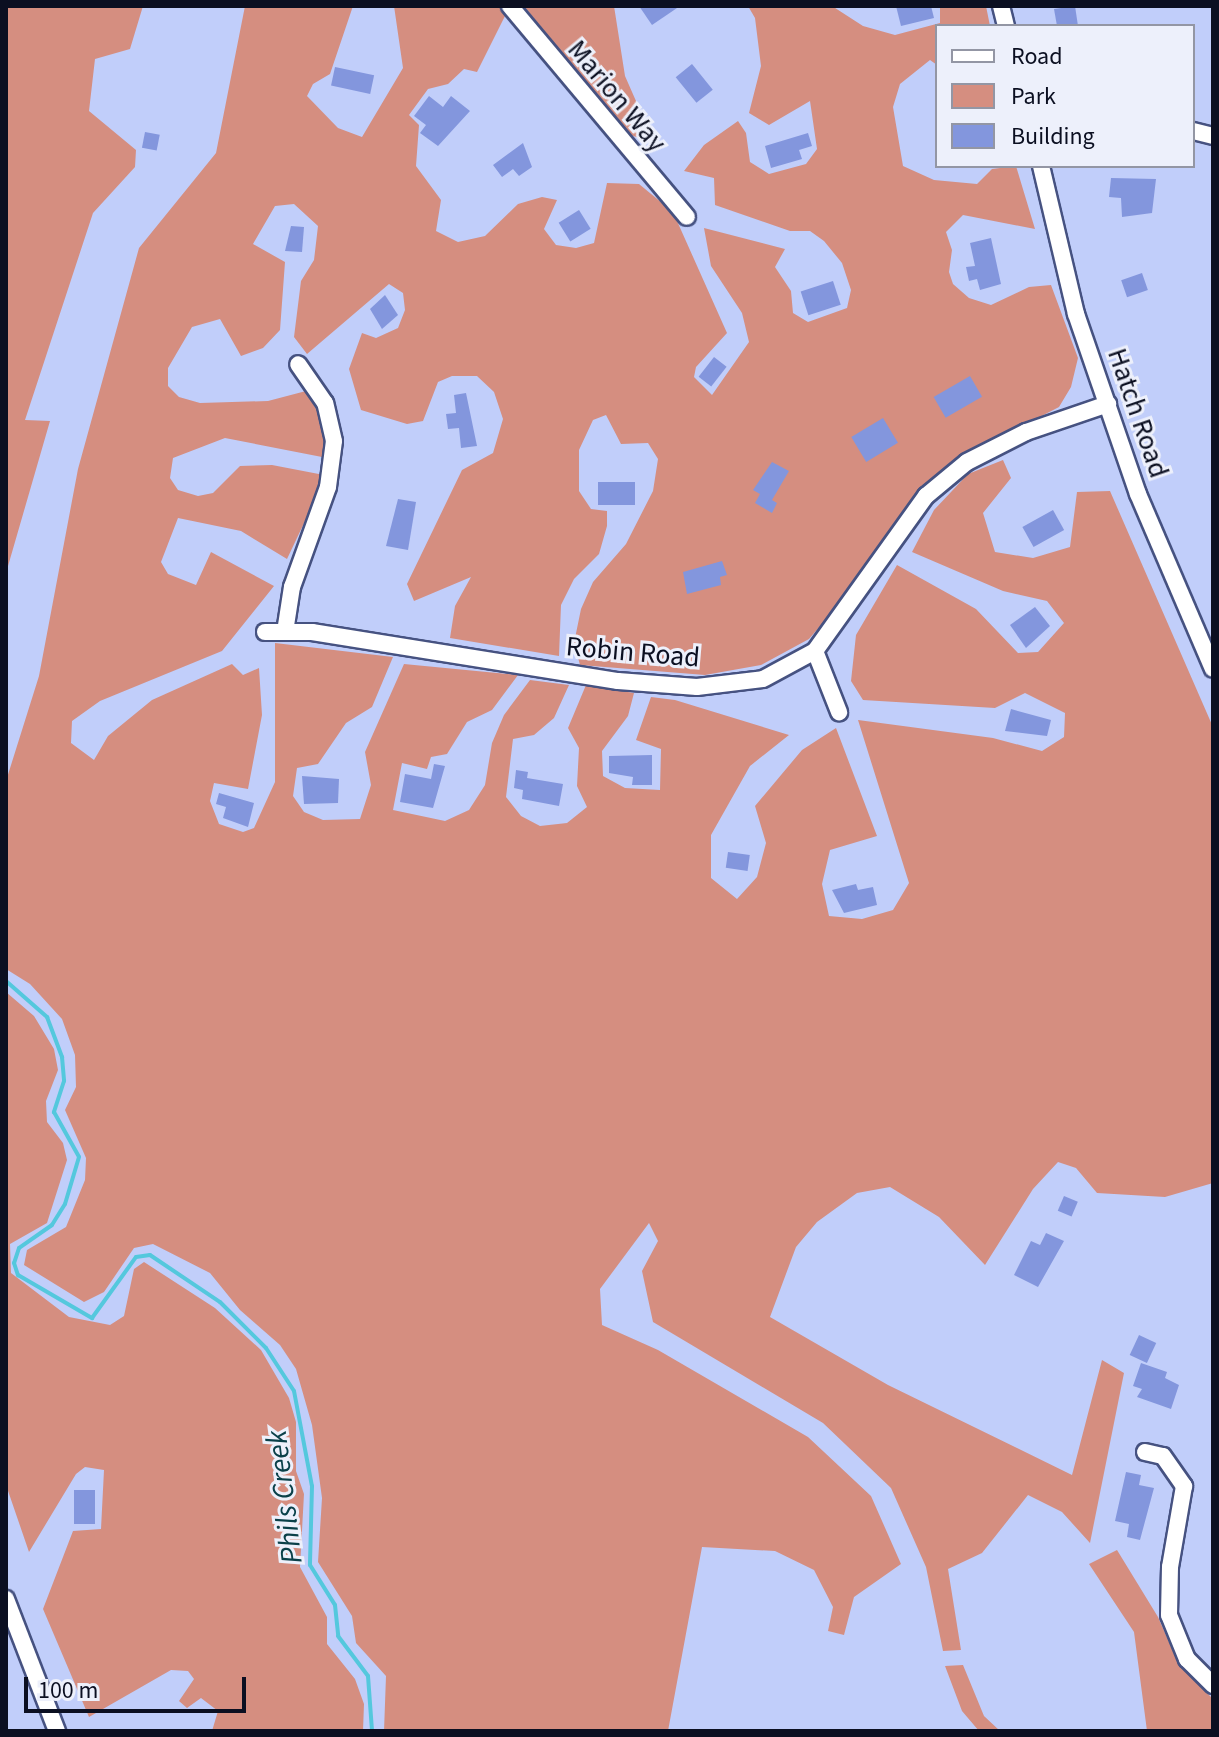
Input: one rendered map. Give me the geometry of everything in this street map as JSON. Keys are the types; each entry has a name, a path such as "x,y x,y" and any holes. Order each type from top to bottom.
{"street":[{"name":"Marion Way","path":"510,6 687,217"},
{"name":"Hatch Road","path":"1041,168 1076,314 1138,494 1213,669"},
{"path":"285,632 292,587 328,487 334,441 325,403 298,364"},
{"name":"Robin Road","path":"265,632 285,632 618,681 697,687 763,679 815,651 926,496 979,456 1055,421 1108,404"},
{"path":"815,651 839,712"},
{"path":"1145,1452 1163,1456 1184,1486 1170,1567 1169,1615 1187,1659 1213,1685"},
{"path":"6,1599 57,1731"}],"green space":[{"path":"6,6 143,6 130,49 95,59 89,111 136,150 135,167 93,213 25,420 50,421 6,573"},
{"path":"245,6 353,6 330,74 313,84 307,96 338,128 362,137 403,68 394,6 501,6 507,12 477,72 464,69 448,84 428,89 409,115 419,125 416,166 441,200 436,231 458,242 485,236 518,204 542,197 557,200 544,229 556,245 576,248 594,243 607,183 639,184 673,212 727,333 696,367 694,377 712,395 749,342 742,313 711,266 704,228 785,249 775,267 791,291 793,313 808,322 847,308 851,290 842,263 824,241 810,231 790,231 715,205 714,178 684,171 704,145 738,121 746,133 750,162 769,174 806,164 817,149 810,101 769,125 749,113 761,66 755,18 748,6 832,6 863,26 895,35 935,24 935,64 930,60 900,84 893,107 903,166 934,180 977,184 992,169 1017,168 1035,229 963,215 946,232 952,250 949,272 953,284 969,298 991,305 1029,287 1051,285 1078,358 1071,387 1059,407 968,454 809,639 761,665 705,675 580,665 574,643 581,609 593,582 626,544 653,491 658,459 648,443 621,444 606,415 593,420 579,450 579,491 591,509 607,511 607,526 599,554 574,579 561,605 559,656 450,638 455,606 471,577 414,601 407,584 462,470 493,453 503,419 494,392 477,376 452,376 438,382 423,421 407,424 361,410 349,369 362,333 376,338 398,328 405,310 403,293 389,284 307,354 294,337 301,281 314,260 318,226 294,204 275,206 253,244 285,262 280,330 263,348 241,356 220,319 192,327 168,368 168,386 179,397 200,403 268,401 306,391 327,428 322,457 225,438 173,458 170,478 178,490 198,496 213,493 240,466 272,465 324,475 315,500 287,559 241,531 178,518 161,562 168,574 196,585 211,552 274,586 222,651 100,701 72,721 71,743 94,760 108,736 152,700 232,664 243,675 259,668 262,715 248,789 214,783 210,801 219,824 243,832 254,828 275,782 275,643 393,657 372,707 346,723 318,764 297,768 293,796 304,812 323,820 360,819 371,785 365,752 404,664 518,675 492,710 467,722 447,754 431,757 427,769 402,763 393,810 445,821 469,810 485,785 492,743 504,715 530,680 569,685 554,718 534,735 513,739 506,797 521,816 540,826 567,823 587,807 577,786 579,748 568,728 586,685 634,693 628,716 602,751 603,776 625,788 660,790 661,749 636,740 651,697 675,700 789,735 750,766 711,835 711,878 737,899 757,877 766,843 755,806 802,750 836,728 877,836 830,850 822,884 829,916 862,919 893,910 909,883 858,720 993,738 1042,751 1064,737 1065,713 1025,693 995,708 863,700 851,681 856,635 897,565 976,609 1018,653 1038,652 1064,623 1047,601 1003,591 912,552 934,510 968,474 1003,460 1011,478 983,513 995,552 1033,558 1070,547 1077,492 1110,491 1213,727 1213,1183 1165,1197 1097,1193 1076,1168 1058,1162 1033,1189 985,1265 939,1217 890,1187 857,1193 817,1222 796,1247 770,1317 888,1385 1072,1475 1102,1360 1124,1373 1090,1543 1062,1512 1028,1495 982,1553 948,1569 961,1650 943,1651 926,1567 891,1488 823,1423 653,1322 642,1271 658,1241 649,1223 600,1289 602,1325 658,1350 808,1437 871,1496 901,1564 854,1597 844,1635 828,1631 833,1607 814,1570 775,1551 702,1547 668,1731 384,1731 386,1676 356,1643 352,1616 318,1562 322,1498 312,1425 296,1369 280,1345 240,1310 210,1273 153,1244 134,1248 104,1292 84,1302 24,1265 27,1250 66,1227 85,1180 86,1158 65,1110 76,1087 75,1055 62,1019 30,984 6,969 6,781 39,676 78,469 139,248 216,153"},
{"path":"524,6 614,6 625,76 643,117 641,139 621,131"},
{"path":"940,6 986,6 990,24 936,24 940,23"},
{"path":"6,992 34,1016 54,1049 58,1070 46,1101 47,1122 63,1143 67,1160 47,1223 10,1244 11,1273 69,1317 110,1325 124,1316 134,1269 144,1262 215,1308 261,1350 289,1398 296,1422 296,1471 304,1494 300,1567 327,1617 327,1644 355,1679 364,1704 363,1731 212,1731 218,1711 201,1698 187,1708 179,1701 194,1679 188,1671 171,1670 89,1717 43,1609 73,1531 101,1529 104,1470 85,1467 76,1474 29,1552 6,1485"},
{"path":"1117,1550 1158,1617 1179,1665 1213,1699 1213,1731 1147,1731 1134,1632 1089,1564"},
{"path":"963,1665 984,1716 1000,1731 979,1731 962,1711 945,1666"}],"building":[{"path":"639,6 680,6 652,25"},
{"path":"896,6 931,6 934,18 901,26"},
{"path":"1075,6 1078,24 1057,24 1054,9"},
{"path":"692,64 713,90 696,103 676,77"},
{"path":"335,67 374,75 370,94 331,86"},
{"path":"429,96 443,107 451,96 470,111 438,146 420,133 426,125 414,116"},
{"path":"145,132 160,135 157,151 142,148"},
{"path":"808,133 812,146 799,150 802,159 771,168 765,146"},
{"path":"523,143 532,167 519,176 513,169 502,177 493,165"},
{"path":"1111,178 1156,179 1152,213 1122,217 1121,198 1109,197"},
{"path":"579,210 591,229 570,241 559,223"},
{"path":"291,226 304,227 302,252 285,251"},
{"path":"991,238 1001,284 980,290 977,279 969,281 966,267 975,266 970,243"},
{"path":"1142,273 1148,290 1127,297 1121,280"},
{"path":"833,281 841,305 808,315 801,292"},
{"path":"385,295 398,315 382,329 370,309"},
{"path":"714,357 727,367 711,387 699,377"},
{"path":"970,376 982,397 946,418 934,397"},
{"path":"466,393 477,446 461,448 459,428 448,429 446,414 456,413 454,395"},
{"path":"883,418 898,443 866,462 851,437"},
{"path":"772,462 789,471 772,500 777,503 772,513 755,503 760,494 753,490"},
{"path":"598,482 635,482 635,505 598,505"},
{"path":"398,499 416,502 408,550 386,546"},
{"path":"1053,510 1064,530 1034,547 1022,527"},
{"path":"722,561 727,575 720,577 721,585 687,594 683,572"},
{"path":"1035,607 1050,626 1026,648 1010,625"},
{"path":"1011,709 1051,720 1047,736 1005,731"},
{"path":"652,755 652,785 632,785 633,777 609,773 609,756"},
{"path":"434,764 445,766 433,808 400,802 405,774 431,779"},
{"path":"516,770 528,772 527,778 563,784 559,806 522,799 523,790 514,788"},
{"path":"302,776 339,779 338,803 304,804"},
{"path":"219,793 254,803 248,827 223,818 226,807 216,804"},
{"path":"728,852 750,855 748,871 726,868"},
{"path":"856,884 858,890 873,887 877,905 844,913 832,890"},
{"path":"1064,1196 1078,1202 1072,1217 1058,1211"},
{"path":"1046,1233 1064,1241 1038,1287 1014,1275 1031,1241 1040,1245"},
{"path":"1139,1335 1156,1343 1147,1363 1130,1355"},
{"path":"1141,1363 1167,1372 1165,1378 1179,1385 1171,1409 1137,1397 1142,1389 1133,1386"},
{"path":"1126,1472 1141,1475 1139,1485 1154,1488 1140,1540 1127,1537 1129,1524 1115,1521"},
{"path":"74,1490 95,1490 95,1524 74,1524"}],"waterway":[{"name":"Phils Creek","path":"6,981 47,1017 62,1057 64,1081 54,1112 79,1157 65,1204 52,1225 19,1248 14,1263 18,1275 92,1318 136,1257 150,1255 220,1302 266,1348 294,1391 312,1486 310,1565 335,1605 338,1636 368,1676 372,1731"}]}
